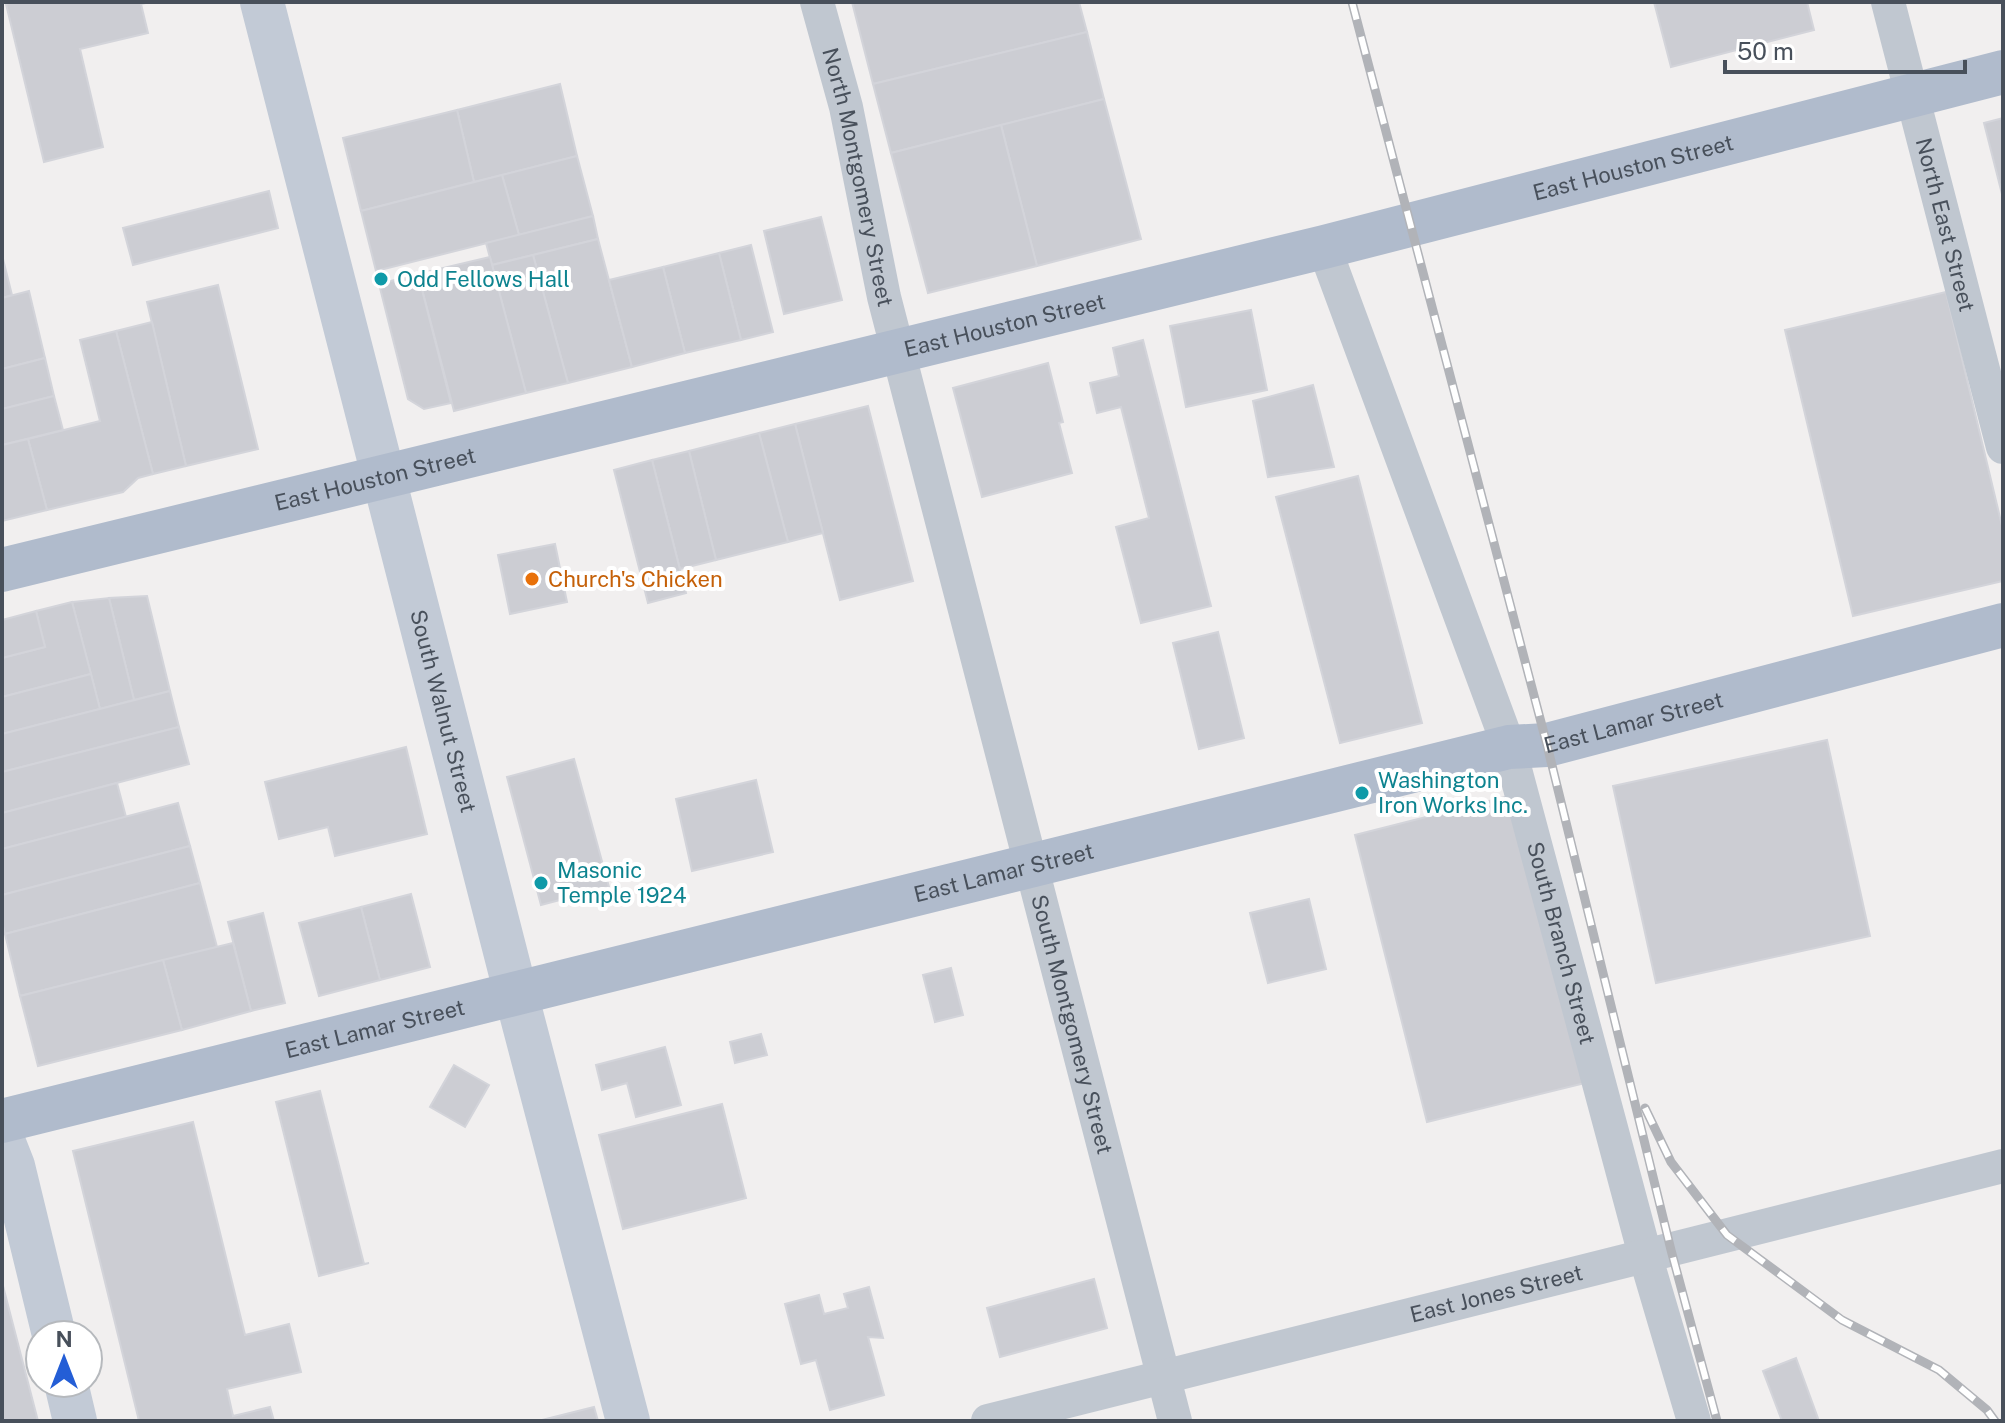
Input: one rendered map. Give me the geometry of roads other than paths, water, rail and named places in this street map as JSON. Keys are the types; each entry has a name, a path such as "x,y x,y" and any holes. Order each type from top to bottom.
{"main road":[{"name":"East Houston Street","path":"2,570 1324,247 2003,72"},
{"name":"East Lamar Street","path":"2,1121 1509,747 1547,745 2003,625"}],"street":[{"name":"South Walnut Street","path":"262,2 628,1421"},
{"name":"North Montgomery Street","path":"817,2 846,107 884,297 898,351"},
{"name":"North East Street","path":"1888,2 2003,447"},
{"name":"South Branch Street","path":"1324,247 1509,747 1645,1255 1694,1421"},
{"name":"South Montgomery Street","path":"898,351 1175,1421"},
{"path":"2,1138 13,1166 50,1319"},
{"name":"East Jones Street","path":"988,1421 2003,1166"},
{"path":"70,1399 75,1421"}],"railway":[{"path":"1352,2 1547,745 1671,1250 1717,1421"},
{"path":"1645,1108 1671,1162 1727,1235 1842,1320 1939,1370 1987,1410 1995,1421"}],"place":[{"name":"Odd Fellows Hall","path":"381,279"},
{"name":"Church's Chicken","path":"532,579"},
{"name":"Washington Iron Works Inc.","path":"1362,793"},
{"name":"Masonic Temple 1924","path":"541,883"}]}
